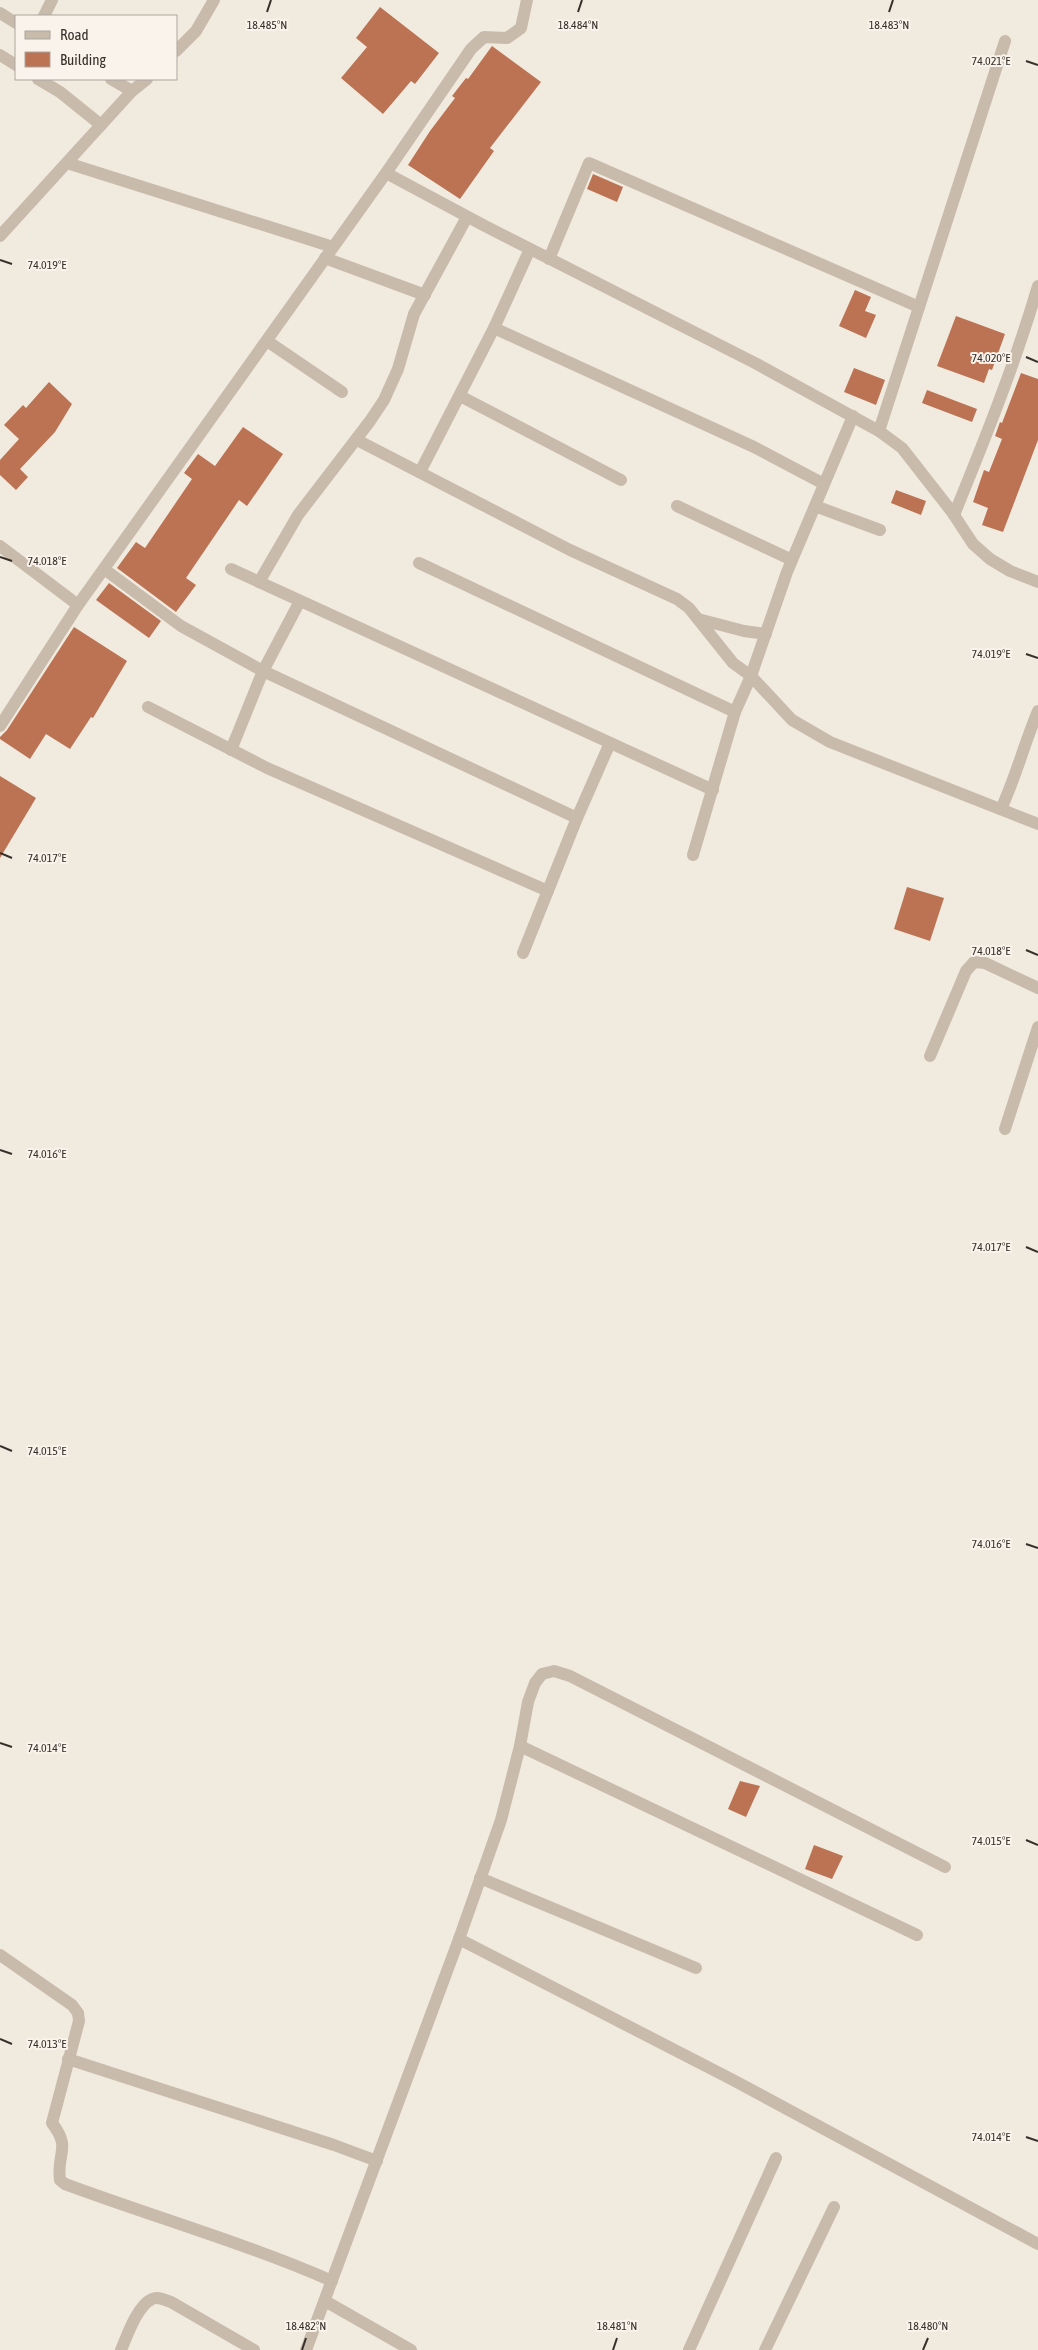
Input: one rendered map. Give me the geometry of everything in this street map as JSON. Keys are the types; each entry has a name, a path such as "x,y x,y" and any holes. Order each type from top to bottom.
{"street":[{"path":"44,15 52,0"},
{"path":"0,726 78,605 386,173 471,49 484,37 507,38 522,28 527,0"},
{"path":"178,49 196,31 209,2"},
{"path":"0,13 15,22"},
{"path":"879,431 1005,41"},
{"path":"0,56 15,64"},
{"path":"40,80 60,92 101,125"},
{"path":"113,80 132,91"},
{"path":"3,229 67,163 132,91 146,80"},
{"path":"67,163 329,253 425,295"},
{"path":"549,259 589,163 919,307"},
{"path":"386,173 467,217 756,363 879,431 902,448 954,515 973,544 990,559 1010,571 1038,582"},
{"path":"259,582 298,515 357,440 384,400 398,368 414,314 467,217"},
{"path":"420,472 494,328 530,249"},
{"path":"954,515 995,414 1024,335 1038,286"},
{"path":"494,328 754,447 824,484"},
{"path":"267,341 342,392"},
{"path":"460,396 621,480"},
{"path":"693,855 735,712 751,676 792,560 853,416"},
{"path":"357,440 570,550 677,600 689,608 733,663 751,676 775,705 805,729 830,742 1038,824"},
{"path":"678,506 792,560"},
{"path":"815,506 880,530"},
{"path":"1,549 78,605"},
{"path":"419,563 735,712"},
{"path":"104,569 181,626 263,671 577,818"},
{"path":"231,569 713,790"},
{"path":"231,750 263,671 300,601"},
{"path":"698,619 744,631 766,634"},
{"path":"148,707 267,768 548,891"},
{"path":"1001,809 1014,782 1029,732 1038,711"},
{"path":"524,953 577,818 610,743"},
{"path":"930,1056 966,971 974,962 984,963 1038,988"},
{"path":"1005,1129 1038,1027"},
{"path":"306,2350 460,1939 501,1820 520,1746 528,1702 535,1683 542,1674 554,1671 578,1680 945,1867"},
{"path":"520,1746 917,1935"},
{"path":"480,1878 696,1968"},
{"path":"460,1939 733,2080 1038,2244"},
{"path":"0,1955 72,2005 78,2013 79,2021 52,2123 61,2134 63,2144 60,2180 65,2184 102,2198 278,2257 332,2281"},
{"path":"68,2059 334,2145 377,2161"},
{"path":"689,2350 776,2158"},
{"path":"765,2350 834,2207"},
{"path":"122,2350 131,2326 145,2305 152,2299 160,2298 254,2350"},
{"path":"325,2301 411,2350"}],"building":[{"path":"380,7 439,53 415,84 411,81 383,114 341,78 367,47 356,38"},
{"path":"492,46 541,82 490,148 494,151 460,199 408,165 430,131 455,98 452,96 466,78 468,79"},
{"path":"593,174 623,187 617,202 587,189"},
{"path":"855,290 871,297 865,311 876,315 866,338 839,326"},
{"path":"956,316 1005,334 992,370 989,369 984,383 937,366"},
{"path":"854,368 885,380 876,405 844,392"},
{"path":"1021,373 1038,379 1038,440 1003,532 982,525 988,508 973,502 984,470 989,472 1002,439 995,436 1000,422 1002,423"},
{"path":"49,382 72,404 55,432 20,469 28,477 16,490 0,475 0,460 19,439 4,425 23,405 26,408"},
{"path":"927,390 977,409 972,422 922,403"},
{"path":"243,427 283,454 247,506 239,500 186,578 196,585 176,612 117,568 136,542 145,548 192,479 184,473 198,454 215,466"},
{"path":"896,490 926,501 921,515 891,503"},
{"path":"109,583 161,621 149,638 96,600"},
{"path":"74,627 127,661 93,718 91,717 70,749 46,734 30,759 0,739 0,737 7,730"},
{"path":"0,776 36,798 0,858"},
{"path":"907,887 944,898 930,941 894,929"},
{"path":"740,1781 760,1786 746,1817 728,1809"},
{"path":"814,1845 843,1856 832,1879 805,1869"}]}
